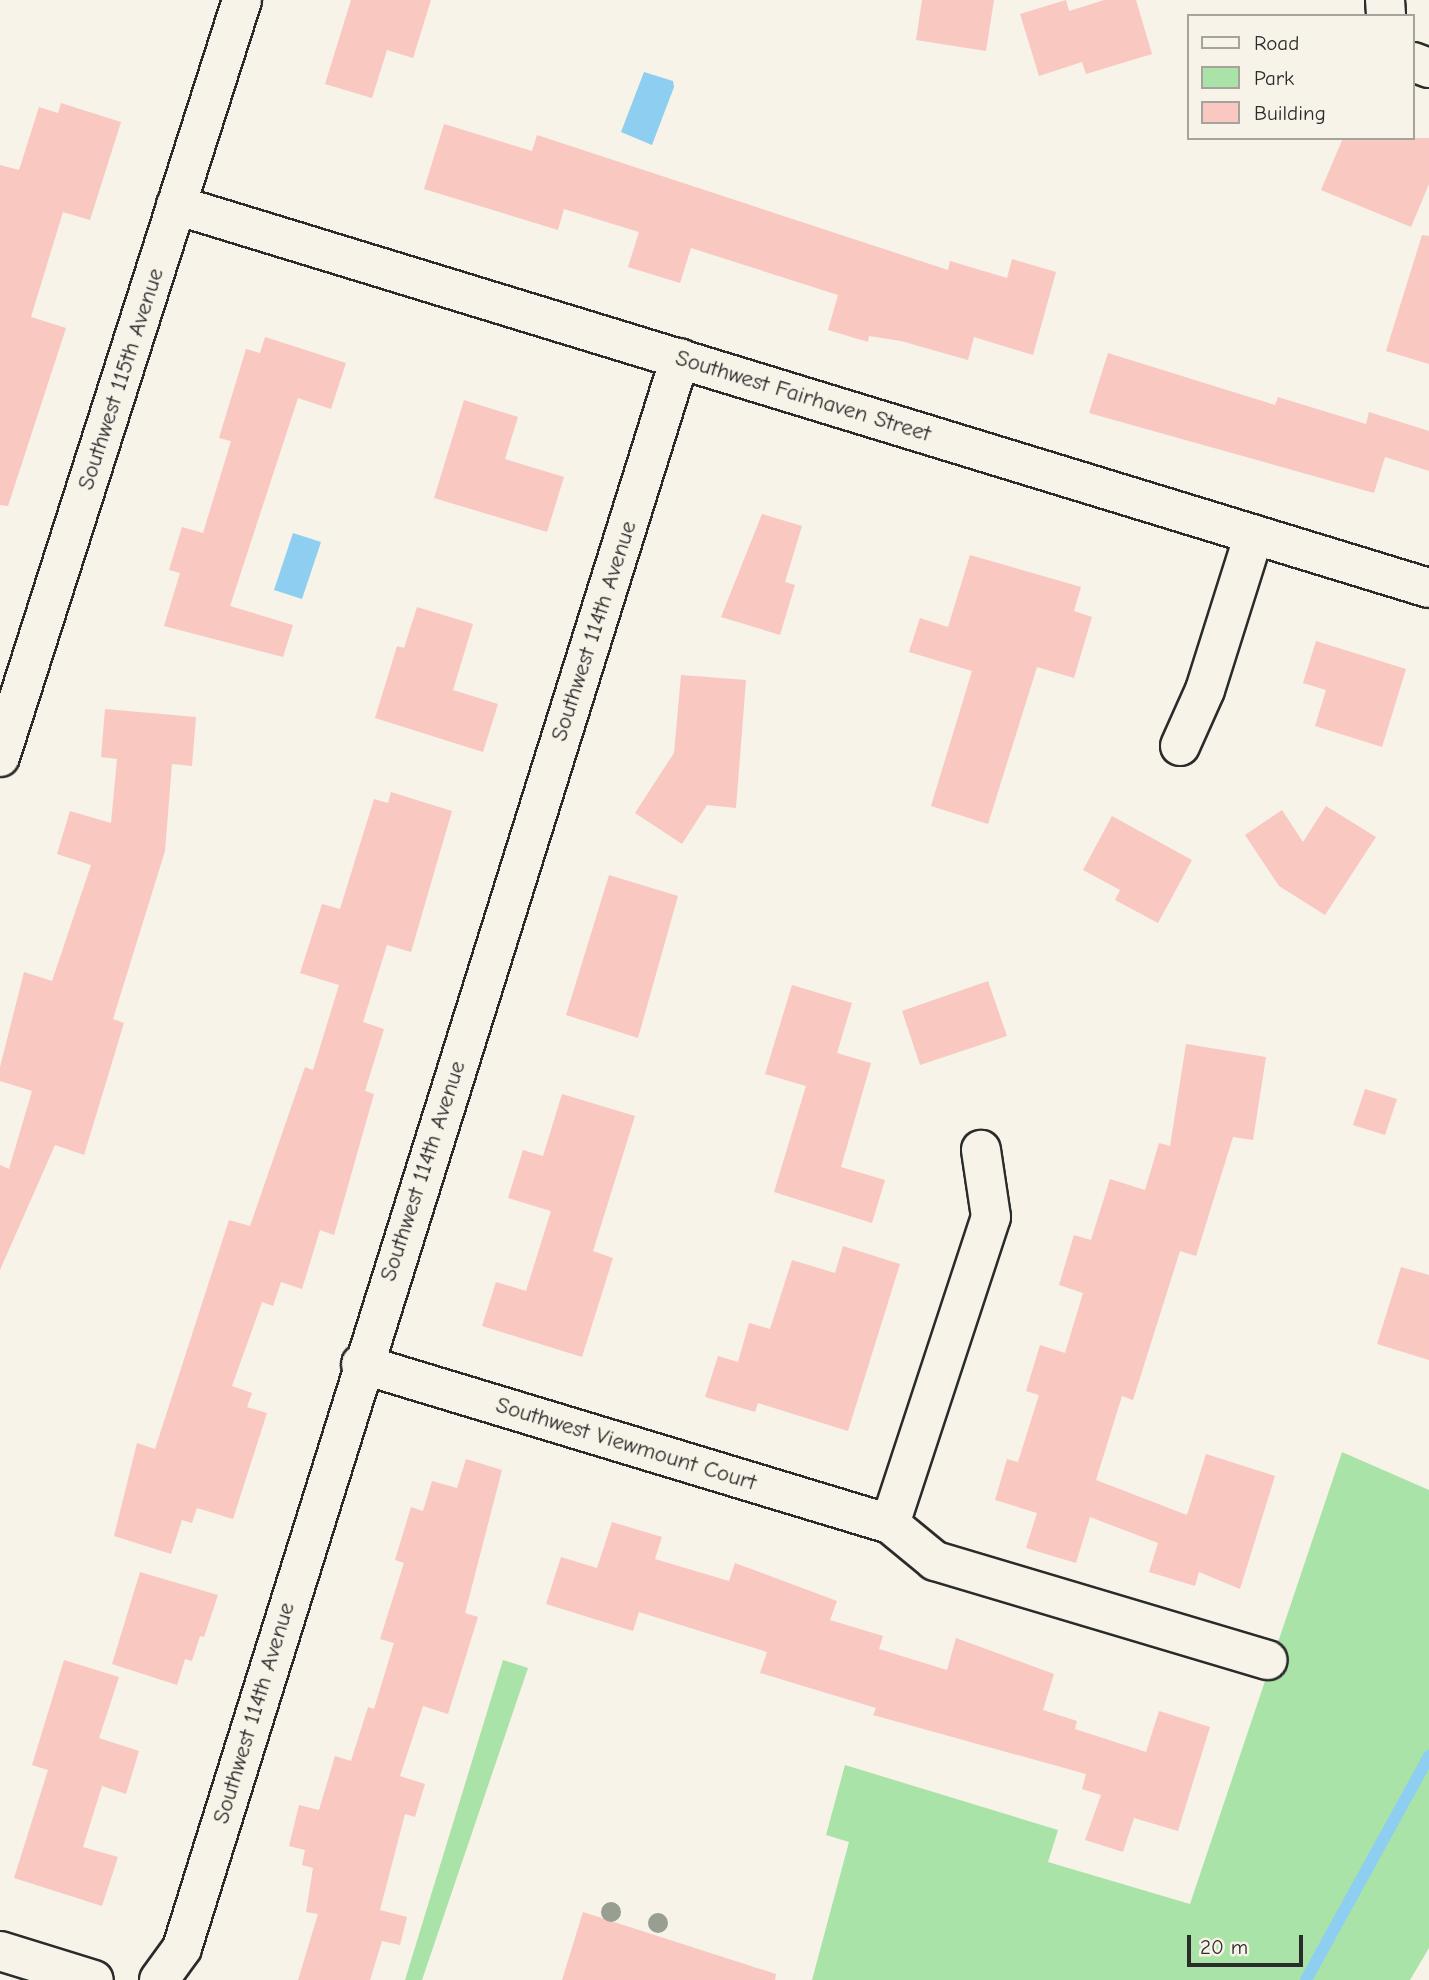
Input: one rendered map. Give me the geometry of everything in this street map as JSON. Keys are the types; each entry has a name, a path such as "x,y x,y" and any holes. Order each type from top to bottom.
{"street":[{"name":"Southwest 115th Avenue","path":"0,757 242,0"},
{"name":"Southwest Fairhaven Street","path":"176,205 1429,588"},
{"name":"Southwest 114th Avenue","path":"159,1980 182,1948 361,1364 680,358"},
{"path":"1180,746 1205,690 1254,536"},
{"path":"890,1524 991,1217 981,1150"},
{"name":"Southwest Viewmount Court","path":"361,1364 890,1524 935,1561 1268,1660"},
{"path":"0,1951 94,1980"}],"green space":[{"path":"1342,1452 1429,1490 1429,1948 1410,1980 812,1980 849,1842 826,1835 845,1765 1058,1830 1048,1862 1190,1904"},
{"path":"503,1660 528,1668 422,1980 405,1980"}],"water":[{"path":"644,72 673,81 674,87 652,145 621,132"},
{"path":"293,533 321,542 302,599 274,590"}],"building":[{"path":"351,0 431,0 413,58 387,50 372,98 325,84"},
{"path":"922,0 994,0 986,51 916,40"},
{"path":"1066,0 1069,11 1104,0 1136,0 1152,54 1086,74 1082,62 1039,76 1020,14"},
{"path":"61,103 121,122 90,220 63,212 31,317 66,328 8,506 0,505 0,165 19,170 39,107 58,113"},
{"path":"444,124 532,151 537,135 948,270 950,261 1007,278 1012,259 1056,272 1033,355 974,337 968,360 901,341 869,336 868,342 828,330 838,295 691,248 680,283 628,267 639,232 564,209 558,230 424,189"},
{"path":"1429,138 1429,184 1411,227 1321,190 1342,140"},
{"path":"1422,235 1429,236 1429,364 1386,351"},
{"path":"265,337 346,363 331,409 298,398 230,606 293,625 283,657 164,626 180,573 169,570 182,527 203,533 231,441 219,438 246,349 260,353"},
{"path":"1108,353 1275,405 1278,397 1366,424 1369,412 1429,431 1429,471 1385,457 1374,493 1089,413"},
{"path":"464,400 518,417 505,459 564,477 547,532 434,498"},
{"path":"762,514 802,526 785,582 795,585 780,635 721,617"},
{"path":"970,555 1081,587 1074,611 1092,617 1074,678 1037,667 988,824 931,806 972,671 909,652 920,618 948,627"},
{"path":"417,607 473,624 453,690 498,704 483,752 375,718 397,646 404,648"},
{"path":"1316,641 1406,669 1382,747 1315,726 1326,690 1303,683"},
{"path":"681,675 746,680 736,808 707,805 682,844 635,813 674,753"},
{"path":"105,709 196,717 192,766 172,764 165,851 113,1019 124,1023 84,1155 55,1145 0,1270 0,1165 9,1169 32,1091 0,1081 0,1067 24,972 52,981 91,865 57,854 70,811 111,823 117,759 101,757"},
{"path":"391,792 452,811 411,952 387,945 363,1022 384,1029 365,1091 374,1094 334,1235 320,1230 302,1289 281,1282 273,1306 262,1302 232,1386 252,1393 247,1407 267,1413 233,1519 197,1508 192,1523 182,1520 171,1554 114,1536 137,1443 155,1449 229,1220 250,1226 305,1067 313,1070 339,985 300,973 322,904 340,909 374,799 388,803"},
{"path":"1326,806 1376,837 1325,915 1279,886 1245,835 1282,810 1303,842"},
{"path":"1112,816 1192,860 1158,923 1115,900 1120,890 1083,870"},
{"path":"609,875 678,896 638,1038 566,1015"},
{"path":"988,981 1007,1036 920,1065 902,1011"},
{"path":"792,985 852,1003 837,1053 871,1063 841,1167 885,1180 872,1223 774,1192 806,1086 765,1074"},
{"path":"1186,1044 1266,1057 1253,1140 1233,1137 1196,1256 1180,1251 1133,1400 1122,1396 1096,1480 1187,1515 1206,1454 1275,1476 1240,1589 1199,1572 1195,1586 1149,1572 1158,1543 1090,1517 1076,1563 1026,1548 1037,1513 995,1500 1007,1459 1018,1462 1039,1395 1026,1391 1040,1345 1065,1353 1083,1293 1059,1285 1074,1235 1091,1240 1110,1179 1145,1190 1159,1143 1170,1146"},
{"path":"1365,1089 1397,1099 1385,1135 1353,1125"},
{"path":"562,1094 635,1116 593,1251 613,1258 582,1357 482,1326 496,1282 526,1291 551,1211 508,1198 523,1150 543,1156"},
{"path":"843,1246 900,1264 848,1431 758,1403 755,1412 705,1397 718,1356 738,1362 749,1323 770,1329 792,1260 835,1273"},
{"path":"1401,1267 1429,1275 1429,1360 1377,1344"},
{"path":"466,1459 502,1470 465,1613 478,1617 448,1714 423,1706 400,1776 425,1784 415,1817 405,1814 380,1910 407,1917 400,1945 382,1941 370,1980 298,1980 318,1914 306,1912 313,1868 302,1865 305,1850 289,1846 299,1805 319,1810 335,1756 351,1761 368,1707 374,1709 394,1643 380,1639 404,1563 395,1560 411,1507 423,1511 432,1481 457,1488"},
{"path":"612,1522 662,1537 655,1559 729,1581 735,1563 837,1601 830,1620 883,1636 879,1649 947,1670 956,1638 1054,1674 1043,1710 1077,1721 1075,1729 1146,1752 1159,1711 1210,1727 1178,1831 1134,1818 1123,1852 1085,1840 1101,1795 1082,1789 1086,1774 873,1715 876,1708 760,1673 767,1652 639,1612 633,1631 546,1604 561,1557 597,1568"},
{"path":"140,1572 218,1595 204,1637 200,1636 192,1661 185,1659 177,1685 112,1664"},
{"path":"64,1660 119,1677 99,1738 139,1751 126,1794 102,1786 83,1847 118,1857 102,1906 14,1878 48,1770 32,1765"},
{"path":"583,1912 776,1974 775,1980 562,1980"}],"waterway":[{"path":"1306,1980 1429,1756"}]}
